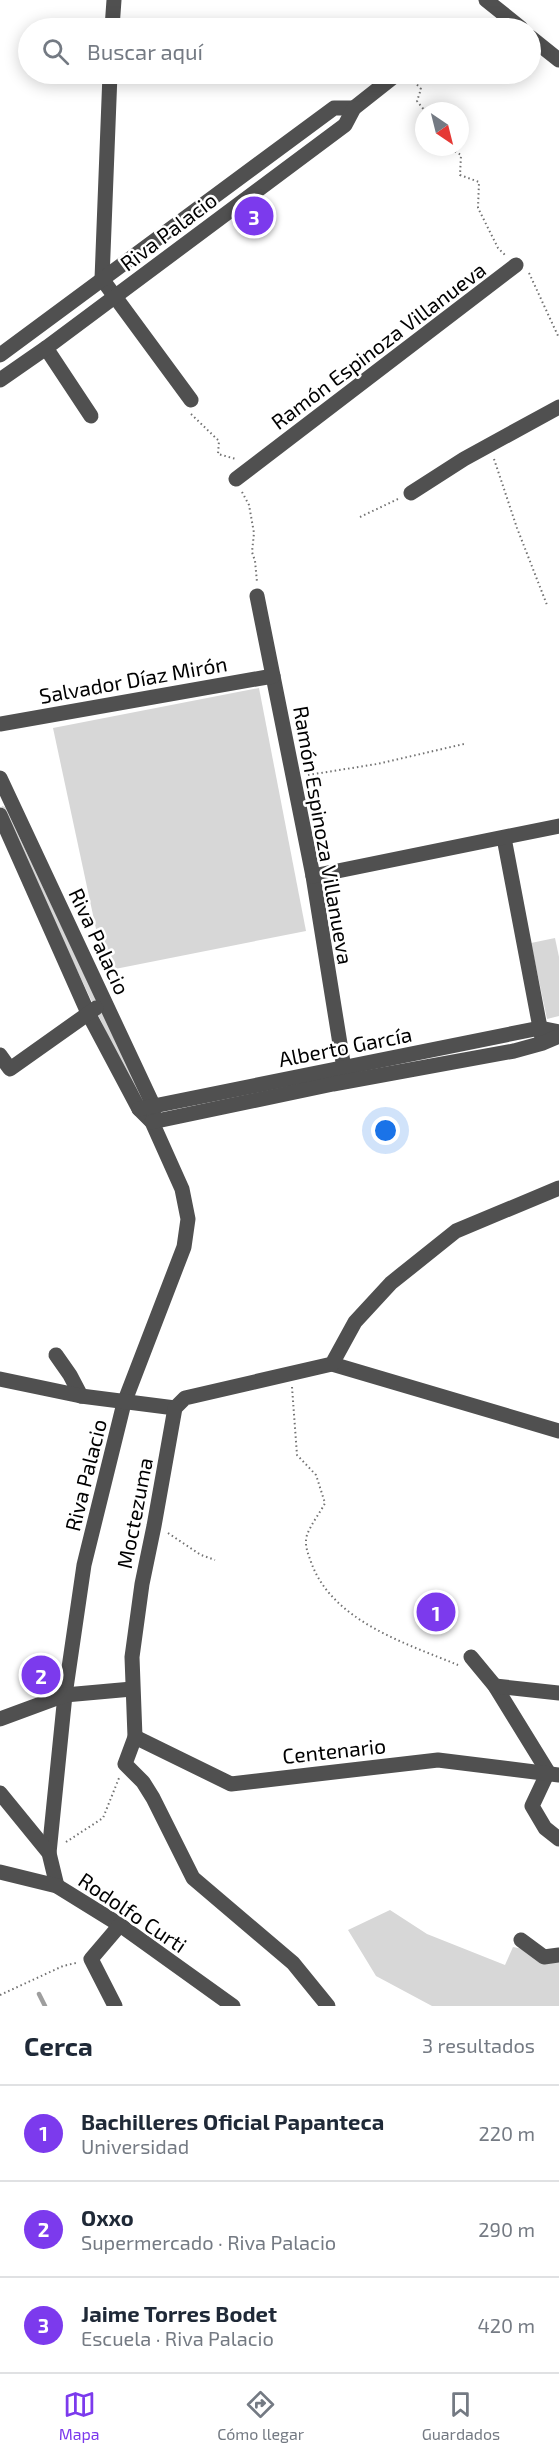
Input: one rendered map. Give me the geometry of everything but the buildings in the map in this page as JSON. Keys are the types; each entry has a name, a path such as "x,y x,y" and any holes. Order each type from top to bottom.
{"street":[{"path":"113,18 114,0"},
{"path":"486,0 508,18"},
{"path":"541,49 559,60"},
{"path":"110,84 102,279 191,400"},
{"name":"Riva Palacio","path":"0,380 345,125 354,108 384,84"},
{"name":"Riva Palacio","path":"6,351 334,108 354,108"},
{"name":"Ramón Espinoza Villanueva","path":"236,479 516,265"},
{"path":"46,348 91,416"},
{"path":"6,351 24,363"},
{"path":"411,493 489,445 559,407"},
{"name":"Ramón Espinoza Villanueva","path":"257,596 313,876 344,1074"},
{"name":"Salvador Díaz Mirón","path":"0,724 273,676"},
{"name":"Riva Palacio","path":"0,779 105,1002 152,1122 182,1189 188,1219 184,1247 124,1403 84,1565 65,1695 49,1853"},
{"name":"Riva Palacio","path":"0,815 88,1013 147,1108"},
{"path":"313,876 559,826"},
{"path":"504,838 542,1036"},
{"path":"0,1055 10,1069 105,1002"},
{"name":"Alberto García","path":"147,1108 559,1034"},
{"name":"Alberto García","path":"152,1122 344,1074"},
{"path":"332,1364 355,1322 384,1291 456,1231 559,1188"},
{"path":"56,1355 81,1396"},
{"path":"0,1378 81,1396 175,1408 185,1398 332,1364 559,1431"},
{"name":"Moctezuma","path":"125,1764 135,1737 132,1657 140,1594 175,1408"},
{"path":"475,1662 495,1686 553,1773 532,1806 545,1828 559,1839"},
{"path":"495,1686 559,1693"},
{"path":"0,1719 65,1695 132,1689"},
{"name":"Centenario","path":"135,1737 231,1784 438,1760 553,1773"},
{"path":"125,1764 143,1782 153,1798 193,1878 293,1963 328,2006"},
{"path":"0,1793 49,1853 57,1886"},
{"name":"Rodolfo Curti","path":"0,1872 57,1886 120,1925 233,2006"},
{"path":"115,2006 90,1959 120,1925"},
{"path":"521,1940 544,1957 559,1955"}],"path":[{"path":"416,84 421,89 418,102"},
{"path":"461,156 460,175 479,182 478,208 498,248 521,271 532,273 559,338"},
{"path":"489,445 517,528 547,605"},
{"path":"360,517 411,493"},
{"path":"294,778 377,764 464,744"},
{"path":"291,1373 297,1455 316,1475 325,1503 307,1536 306,1547 317,1579 340,1606 373,1627 461,1666 475,1662"},
{"path":"154,1526 201,1555 215,1560"},
{"path":"49,1853 103,1818 125,1764"},
{"path":"0,1995 63,1966 90,1959"}],"shaded area":[{"path":"259,688 306,931 105,971 53,728"},
{"path":"2,806 5,807 139,1090 138,1093 135,1093 1,809"},
{"path":"555,938 559,957 559,1016 547,1019 531,943"},
{"path":"390,1910 427,1934 505,1965 513,1947 559,1956 559,2006 432,2006 376,1976 348,1930"}],"waterway":[{"path":"39,1994 45,2006"}],"place":[{"name":"Jaime Torres Bodet","path":"254,216"},
{"name":"Bachilleres Oficial Papanteca","path":"436,1612"},
{"name":"Oxxo","path":"41,1675"}]}
